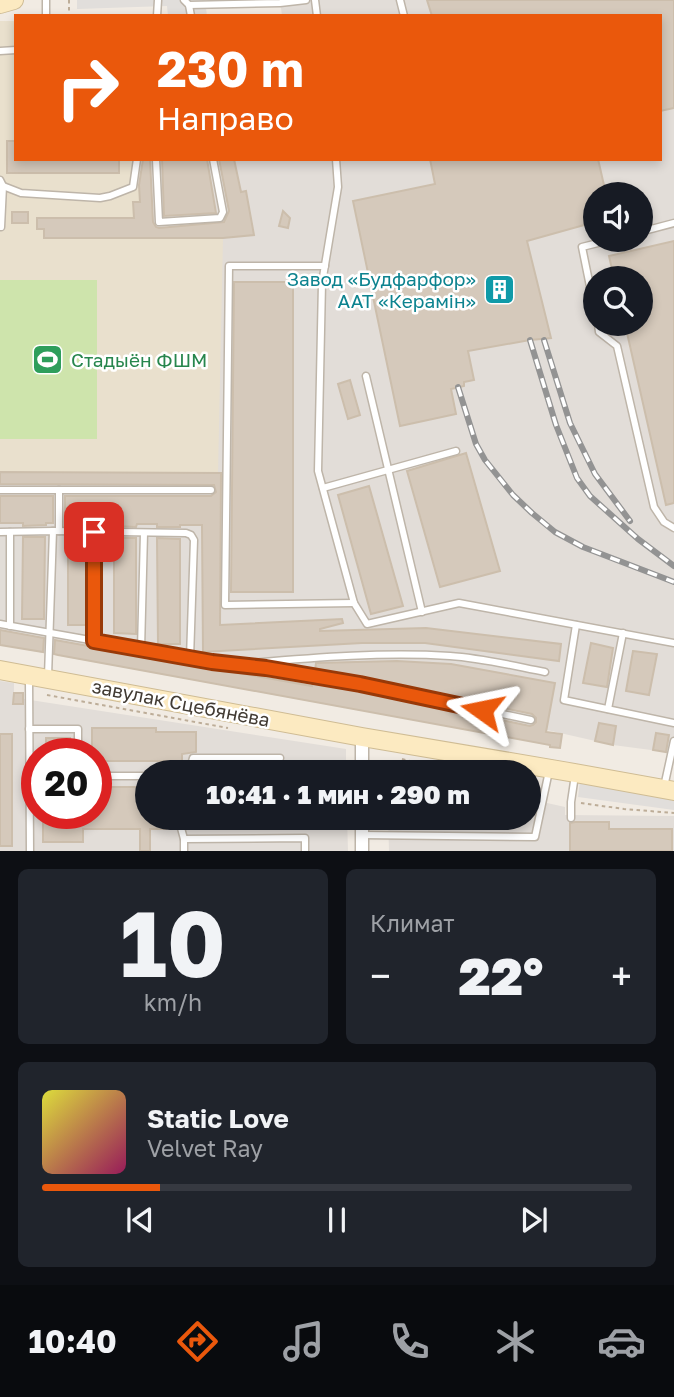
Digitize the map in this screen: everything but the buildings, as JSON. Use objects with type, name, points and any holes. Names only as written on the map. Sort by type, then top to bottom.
[{"type":"street","points":[[0,4],[14,0]]},
{"type":"street","name":"завулак Сцебянёва","points":[[0,670],[669,790]]},
{"type":"street","points":[[362,737],[362,760]]},
{"type":"street","points":[[362,830],[362,851]]},
{"type":"lane","points":[[187,3],[280,3],[306,0]]},
{"type":"lane","points":[[1,227],[1,183],[21,193],[100,198],[133,187],[137,161]]},
{"type":"lane","points":[[156,161],[159,222],[220,218],[223,212],[213,161]]},
{"type":"lane","points":[[336,161],[338,187],[322,283],[318,471],[354,603],[367,624],[459,603],[674,643]]},
{"type":"lane","points":[[653,229],[674,223]]},
{"type":"lane","points":[[325,267],[229,265],[225,605],[354,603]]},
{"type":"lane","points":[[604,336],[617,346],[654,507],[664,522],[674,527]]},
{"type":"lane","points":[[366,376],[422,612]]},
{"type":"lane","points":[[323,488],[456,451]]},
{"type":"lane","points":[[0,491],[211,491]]},
{"type":"lane","points":[[48,678],[59,491]]},
{"type":"lane","points":[[0,532],[191,535],[194,540],[190,658]]},
{"type":"lane","points":[[10,532],[10,626]]},
{"type":"lane","points":[[94,532],[94,641]]},
{"type":"lane","points":[[141,649],[144,533]]},
{"type":"lane","points":[[0,625],[360,684],[531,720]]},
{"type":"lane","points":[[576,625],[564,700],[674,723]]},
{"type":"lane","points":[[608,709],[623,633]]},
{"type":"lane","points":[[240,664],[315,658],[452,656],[545,671]]},
{"type":"lane","points":[[29,675],[30,851]]},
{"type":"lane","points":[[29,729],[78,729],[78,738]]},
{"type":"lane","points":[[669,790],[674,741]]},
{"type":"lane","points":[[193,760],[280,758]]},
{"type":"lane","points":[[362,835],[535,837],[550,769]]},
{"type":"lane","points":[[571,818],[575,773]]},
{"type":"lane","points":[[112,776],[135,776]]},
{"type":"lane","points":[[182,830],[184,851]]},
{"type":"lane","points":[[184,839],[305,838],[305,851]]},
{"type":"path","points":[[571,802],[674,813]]},
{"type":"shaded area","points":[[77,0],[205,0],[207,14],[168,14],[167,6],[77,9]]},
{"type":"shaded area","points":[[280,0],[674,0],[674,751],[613,745],[547,730],[545,744],[0,645],[0,472],[218,473],[134,225],[133,202],[140,161],[662,161],[662,14],[282,14]]},
{"type":"shaded area","points":[[0,21],[14,21],[14,161],[140,161],[137,169],[140,202],[133,203],[134,225],[223,238],[218,473],[0,472]]},
{"type":"shaded area","points":[[0,681],[14,683],[14,693],[23,693],[24,699],[346,749],[346,760],[135,760],[135,830],[347,830],[348,851],[0,851]]},
{"type":"shaded area","points":[[580,780],[674,797],[674,810],[578,797]]},
{"type":"shaded area","points":[[541,802],[565,807],[565,815],[674,816],[674,851],[389,851],[388,830],[541,830]]},
{"type":"green space","name":"Стадыён ФШМ","points":[[0,280],[97,280],[97,439],[0,439]]},
{"type":"railway","points":[[530,340],[556,425],[577,478],[590,496],[638,539],[674,566]]},
{"type":"railway","points":[[544,340],[570,423],[595,474],[630,521]]},
{"type":"railway","points":[[458,387],[476,444],[485,460],[513,495],[532,513],[555,532],[583,547],[674,582]]},
{"type":"place","name":"Завод «Будфарфор» ААТ «Керамін»","points":[[499,290]]},
{"type":"place","name":"Стадыён ФШМ","points":[[48,360]]},
{"type":"route","points":[[94,532],[94,641],[360,684],[482,710]]}]
